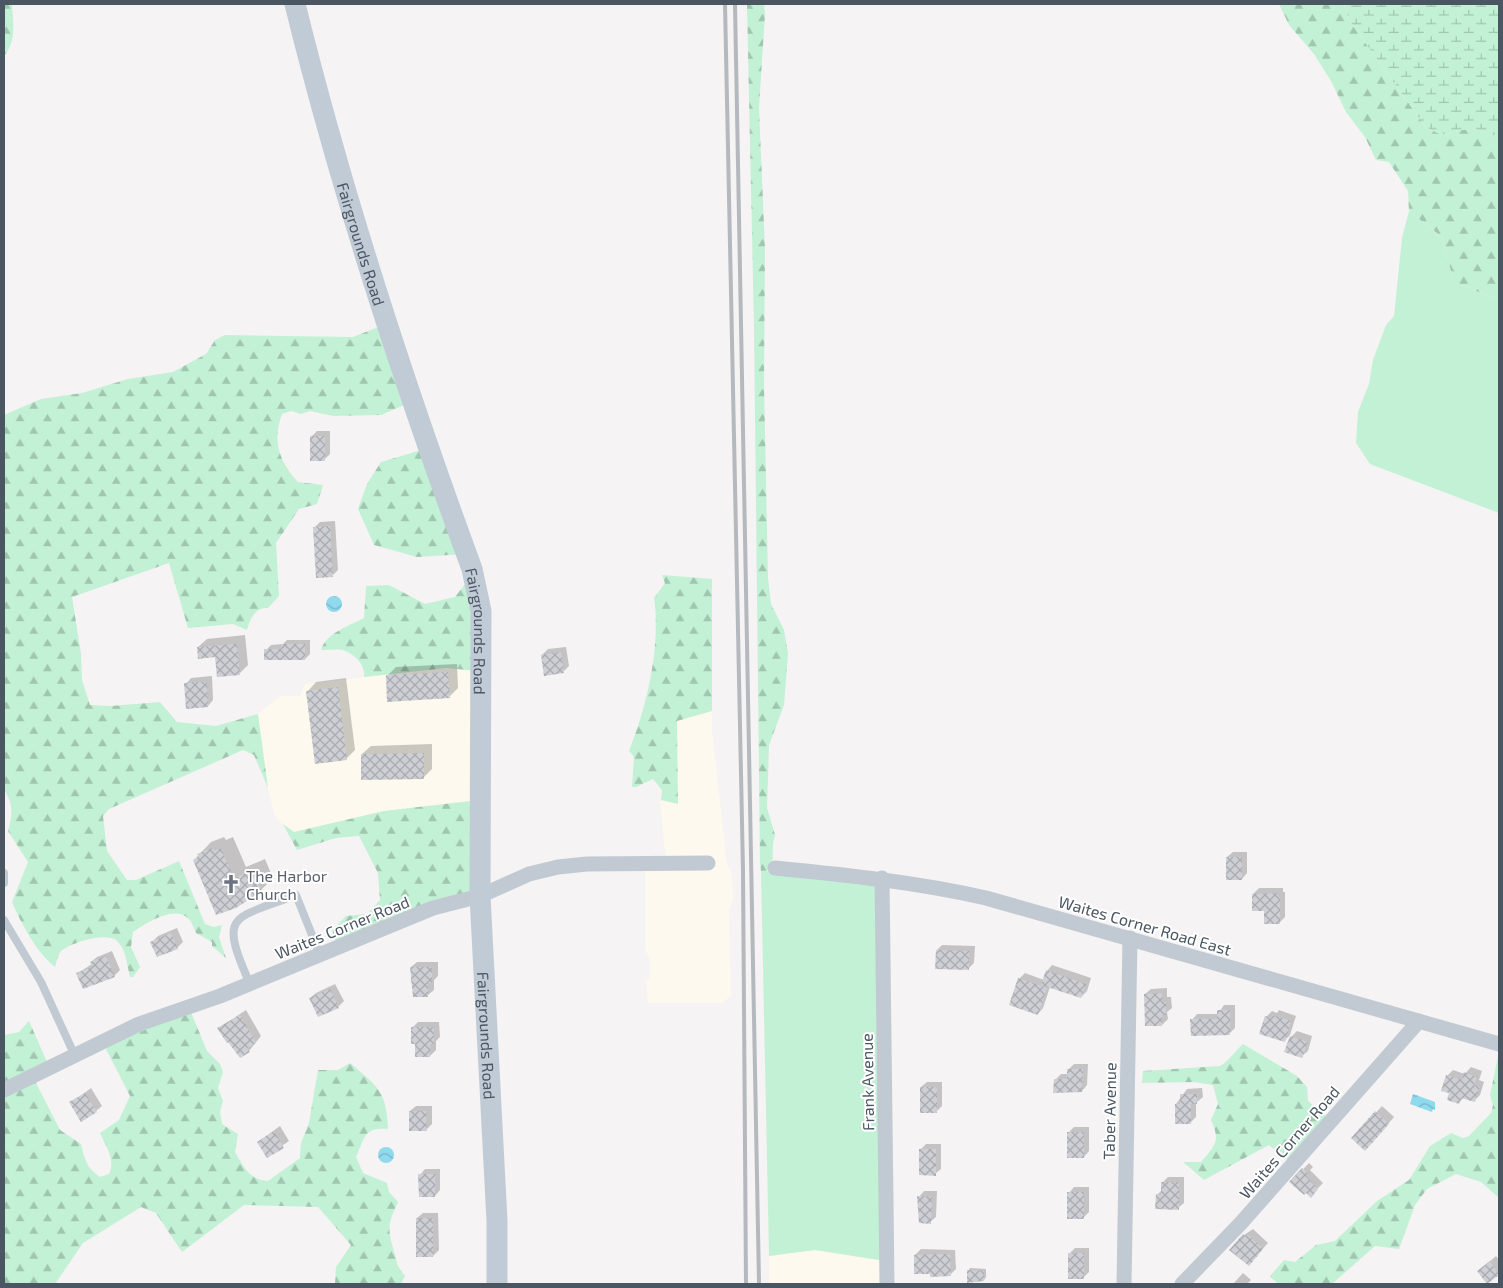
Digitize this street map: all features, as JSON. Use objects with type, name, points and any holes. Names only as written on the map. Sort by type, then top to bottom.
[{"type":"street","name":"Fairgrounds Road","points":[[295,4],[323,115],[365,254],[472,569],[481,611],[480,896],[497,1221],[497,1284]]},
{"type":"street","name":"Waites Corner Road","points":[[4,1089],[139,1024],[250,984],[433,908],[480,896],[524,876],[558,867],[611,863],[708,863]]},
{"type":"street","name":"Waites Corner Road East","points":[[775,868],[882,878],[978,896],[1499,1044]]},
{"type":"street","name":"Frank Avenue","points":[[882,878],[887,1284]]},
{"type":"street","name":"Taber Avenue","points":[[1124,1284],[1130,938]]},
{"type":"street","name":"Waites Corner Road","points":[[1182,1284],[1241,1223],[1419,1020]]},
{"type":"lane","points":[[4,873],[4,883]]},
{"type":"lane","points":[[250,984],[233,943],[232,933],[239,918],[250,912],[296,895],[320,955]]},
{"type":"lane","points":[[4,920],[41,982],[75,1056]]},
{"type":"shaded area","points":[[447,668],[478,671],[479,800],[384,811],[294,832],[281,823],[274,814],[268,789],[258,714],[280,696],[300,696],[305,684]]},
{"type":"shaded area","points":[[712,711],[712,730],[727,864],[731,871],[732,881],[733,899],[729,912],[731,996],[722,1003],[648,1003],[646,981],[650,976],[650,959],[645,950],[645,868],[666,862],[660,802],[661,800],[677,803],[677,721]]},
{"type":"shaded area","points":[[815,1250],[885,1261],[885,1284],[769,1284],[769,1256]]},
{"type":"green space","points":[[4,4],[12,4],[13,38],[4,56]]},
{"type":"green space","points":[[747,4],[764,4],[765,14],[759,108],[765,249],[764,383],[768,578],[771,604],[784,630],[788,653],[784,705],[769,745],[767,808],[775,835],[772,870],[761,871],[754,327]]},
{"type":"green space","points":[[1279,4],[1344,4],[1349,20],[1425,126],[1444,135],[1469,129],[1491,135],[1499,135],[1499,300],[1454,282],[1442,237],[1409,211],[1408,191],[1389,162],[1376,160],[1365,137],[1346,112],[1331,81],[1314,54],[1289,25]]},
{"type":"green space","points":[[1344,4],[1499,4],[1499,135],[1491,135],[1469,129],[1444,135],[1425,126],[1349,20]]},
{"type":"green space","points":[[1409,211],[1442,237],[1454,282],[1499,300],[1499,513],[1370,464],[1356,443],[1358,412],[1369,384],[1373,360],[1386,325],[1394,316],[1402,238]]},
{"type":"green space","points":[[386,324],[409,403],[381,415],[333,416],[310,411],[301,414],[291,411],[282,414],[279,424],[278,442],[279,451],[286,466],[298,482],[323,485],[317,504],[299,509],[276,543],[279,596],[268,608],[260,609],[256,612],[247,630],[233,624],[188,628],[169,563],[72,597],[81,654],[82,680],[90,705],[111,706],[160,702],[177,722],[216,726],[258,714],[268,788],[254,755],[243,750],[109,809],[103,816],[107,851],[127,880],[136,880],[179,861],[205,924],[214,927],[222,925],[219,937],[226,958],[212,946],[212,942],[196,933],[191,922],[185,916],[173,914],[158,918],[133,932],[131,947],[140,967],[133,977],[130,977],[122,947],[116,940],[104,937],[71,945],[60,952],[55,967],[35,945],[12,902],[28,862],[8,831],[11,809],[4,789],[4,415],[41,399],[82,393],[128,379],[173,372],[206,354],[215,340],[225,335],[353,337]]},
{"type":"green space","points":[[428,448],[471,569],[474,581],[479,618],[479,668],[478,671],[446,668],[364,677],[361,664],[351,654],[342,650],[321,650],[333,635],[364,618],[366,586],[389,585],[425,604],[455,597],[472,575],[465,554],[417,557],[374,545],[358,509],[367,484],[381,462]]},
{"type":"green space","points":[[662,575],[712,579],[712,711],[677,721],[678,804],[661,800],[662,790],[653,779],[632,787],[634,757],[629,751],[636,733],[651,676],[656,636],[654,598],[665,583]]},
{"type":"green space","points":[[479,800],[480,895],[337,946],[332,930],[346,916],[367,914],[380,900],[378,873],[359,836],[336,838],[297,850],[283,824],[294,832],[384,811]]},
{"type":"green space","points":[[761,871],[876,877],[885,1261],[815,1250],[769,1256]]},
{"type":"green space","points":[[190,1010],[207,1051],[220,1064],[223,1072],[218,1088],[223,1101],[220,1112],[222,1124],[238,1134],[235,1152],[248,1172],[256,1178],[268,1181],[300,1158],[301,1143],[309,1123],[318,1070],[338,1070],[350,1063],[379,1090],[383,1097],[388,1129],[374,1130],[366,1135],[356,1157],[363,1173],[387,1183],[389,1192],[398,1202],[390,1221],[390,1231],[397,1264],[405,1276],[401,1284],[335,1284],[336,1267],[351,1245],[318,1207],[244,1205],[182,1252],[156,1213],[141,1207],[83,1243],[55,1284],[4,1284],[4,1035],[19,1032],[29,1021],[51,1071],[37,1079],[36,1083],[60,1130],[81,1144],[87,1163],[100,1177],[109,1174],[111,1159],[100,1133],[119,1120],[130,1096],[106,1049],[112,1044]]},
{"type":"green space","points":[[1243,1044],[1297,1076],[1307,1087],[1308,1101],[1328,1118],[1291,1163],[1269,1145],[1204,1180],[1183,1162],[1201,1162],[1215,1143],[1216,1133],[1211,1120],[1218,1104],[1213,1085],[1194,1082],[1142,1083],[1143,1071],[1220,1066]]},
{"type":"green space","points":[[1499,1052],[1499,1198],[1481,1182],[1456,1174],[1427,1189],[1415,1205],[1399,1249],[1375,1246],[1332,1284],[1278,1284],[1270,1276],[1284,1260],[1295,1262],[1316,1245],[1335,1241],[1377,1201],[1409,1180],[1430,1146],[1451,1133],[1463,1138],[1469,1136],[1491,1113],[1493,1105],[1490,1095]]},
{"type":"water","points":[[331,596],[337,596],[342,601],[340,610],[331,612],[326,607],[326,601]]},
{"type":"water","points":[[1413,1094],[1435,1102],[1435,1110],[1433,1109],[1432,1112],[1410,1104]]},
{"type":"water","points":[[386,1147],[394,1155],[386,1163],[378,1155]]},
{"type":"building","points":[[310,436],[325,436],[325,461],[310,461]]},
{"type":"building","points":[[330,526],[333,577],[316,578],[313,527]]},
{"type":"building","points":[[237,644],[240,675],[217,677],[215,657],[198,659],[197,647]]},
{"type":"building","points":[[281,644],[305,644],[305,660],[264,660],[264,649],[281,649]]},
{"type":"building","points":[[561,652],[564,673],[544,676],[541,655]]},
{"type":"building","points":[[448,672],[450,698],[387,702],[386,675]]},
{"type":"building","points":[[207,682],[208,707],[186,709],[184,683]]},
{"type":"building","points":[[338,687],[347,760],[315,764],[306,691]]},
{"type":"building","points":[[424,753],[424,779],[361,780],[361,754]]},
{"type":"building","name":"The Harbor Church","points":[[212,848],[214,851],[221,848],[234,878],[253,870],[262,891],[236,908],[216,915],[193,860],[199,857],[197,854]]},
{"type":"building","points":[[1226,857],[1242,857],[1242,880],[1226,880]]},
{"type":"building","points":[[1278,893],[1278,897],[1280,897],[1280,924],[1264,924],[1264,911],[1252,911],[1252,894]]},
{"type":"building","points":[[171,933],[178,949],[157,957],[150,942]]},
{"type":"building","points":[[936,950],[969,951],[969,970],[935,969]]},
{"type":"building","points":[[106,956],[115,977],[83,989],[76,973],[92,967],[90,962]]},
{"type":"building","points":[[410,967],[432,967],[432,983],[428,983],[428,997],[413,997]]},
{"type":"building","points":[[1046,970],[1086,984],[1081,998],[1041,985]]},
{"type":"building","points":[[1018,978],[1047,988],[1038,1015],[1009,1005]]},
{"type":"building","points":[[330,989],[339,1008],[318,1017],[309,998]]},
{"type":"building","points":[[1162,993],[1162,1002],[1166,1002],[1166,1015],[1162,1015],[1162,1026],[1145,1026],[1144,994]]},
{"type":"building","points":[[1217,1010],[1230,1010],[1230,1035],[1191,1036],[1190,1019],[1217,1019]]},
{"type":"building","points":[[240,1015],[256,1043],[247,1048],[250,1052],[240,1058],[217,1028]]},
{"type":"building","points":[[1272,1015],[1291,1021],[1285,1042],[1259,1034],[1265,1016],[1272,1018]]},
{"type":"building","points":[[411,1027],[434,1027],[434,1044],[430,1044],[430,1057],[415,1057],[415,1044],[411,1044]]},
{"type":"building","points":[[1290,1036],[1308,1042],[1302,1058],[1284,1052]]},
{"type":"building","points":[[1067,1069],[1083,1069],[1082,1092],[1053,1093],[1054,1079],[1067,1079]]},
{"type":"building","points":[[1464,1072],[1477,1077],[1474,1085],[1480,1087],[1475,1102],[1461,1098],[1459,1104],[1447,1100],[1449,1093],[1441,1091],[1446,1075],[1462,1080]]},
{"type":"building","points":[[920,1087],[937,1087],[937,1113],[920,1113]]},
{"type":"building","points":[[85,1093],[97,1112],[81,1122],[69,1102]]},
{"type":"building","points":[[1180,1094],[1197,1094],[1197,1104],[1191,1104],[1191,1124],[1175,1124],[1175,1104],[1180,1104]]},
{"type":"building","points":[[409,1111],[426,1111],[427,1131],[409,1131]]},
{"type":"building","points":[[1375,1111],[1389,1124],[1365,1151],[1351,1138]]},
{"type":"building","points":[[274,1131],[284,1148],[267,1158],[257,1142]]},
{"type":"building","points":[[1067,1132],[1084,1132],[1084,1158],[1067,1158]]},
{"type":"building","points":[[919,1149],[936,1149],[936,1176],[919,1175]]},
{"type":"building","points":[[1302,1168],[1308,1173],[1306,1176],[1318,1189],[1311,1198],[1306,1193],[1304,1195],[1289,1182]]},
{"type":"building","points":[[418,1174],[435,1174],[435,1197],[419,1197]]},
{"type":"building","points":[[1161,1182],[1179,1182],[1179,1210],[1155,1209],[1156,1194],[1161,1195]]},
{"type":"building","points":[[1067,1192],[1084,1192],[1084,1219],[1067,1219]]},
{"type":"building","points":[[917,1196],[932,1197],[931,1224],[919,1223]]},
{"type":"building","points":[[416,1218],[433,1218],[433,1257],[416,1257]]},
{"type":"building","points":[[1243,1234],[1245,1236],[1247,1234],[1263,1249],[1249,1266],[1229,1250]]},
{"type":"building","points":[[1068,1253],[1084,1253],[1084,1279],[1068,1279]]},
{"type":"building","points":[[914,1255],[950,1255],[951,1276],[930,1277],[930,1274],[914,1274]]},
{"type":"building","points":[[1490,1261],[1499,1275],[1487,1284],[1477,1271]]},
{"type":"building","points":[[967,1270],[984,1271],[984,1281],[967,1283]]},
{"type":"railway","points":[[725,4],[743,870],[746,1284]]},
{"type":"railway","points":[[735,4],[759,1284]]},
{"type":"place","name":"The Harbor Church","points":[[231,884]]}]
